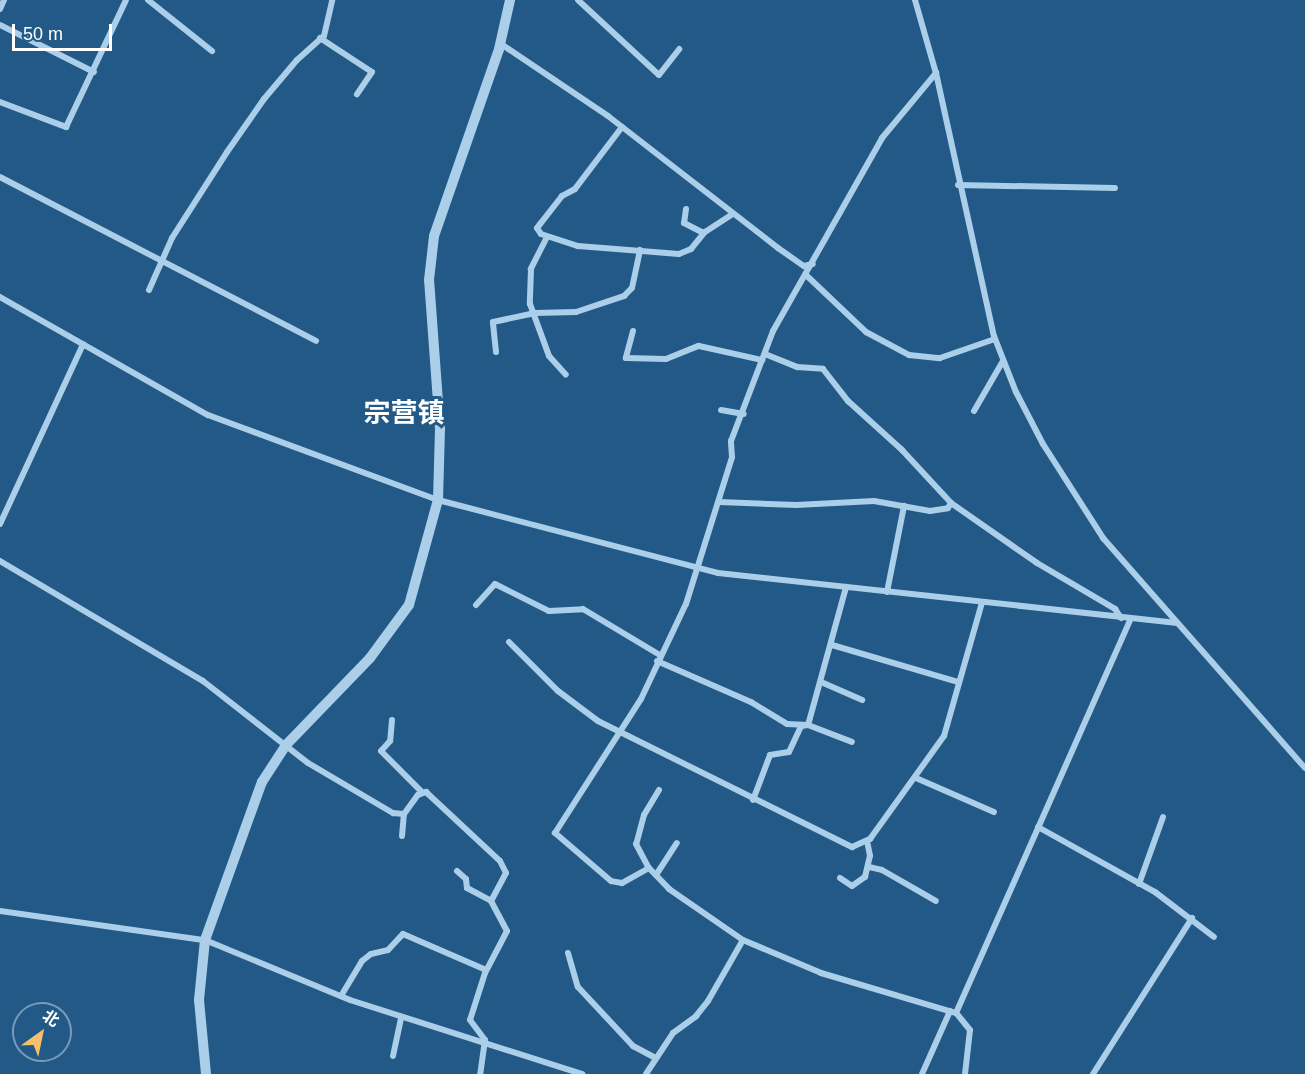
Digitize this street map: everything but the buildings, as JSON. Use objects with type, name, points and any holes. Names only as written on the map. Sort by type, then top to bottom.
[{"type":"street","points":[[0,9],[4,0]]},
{"type":"street","points":[[0,102],[66,127],[94,72],[126,0]]},
{"type":"street","points":[[148,0],[212,51]]},
{"type":"street","points":[[149,290],[161,261],[199,193],[264,99],[320,38],[332,0]]},
{"type":"street","points":[[206,1074],[199,1000],[205,940],[262,782],[286,745],[370,658],[409,605],[438,500],[440,429],[429,280],[434,237],[501,44],[510,0]]},
{"type":"street","points":[[578,0],[659,75],[679,49]]},
{"type":"street","points":[[915,0],[936,73],[958,184],[995,339],[1003,361],[1043,444],[1103,538],[1305,768]]},
{"type":"street","points":[[0,25],[94,72]]},
{"type":"street","points":[[320,38],[372,72],[357,94]]},
{"type":"street","points":[[501,44],[622,127],[804,266],[813,264]]},
{"type":"street","points":[[649,868],[622,883],[611,881],[555,833],[621,734],[641,699],[658,658],[686,604],[732,457],[731,441],[744,414],[773,330],[813,264],[882,138],[936,73]]},
{"type":"street","points":[[622,127],[575,189],[562,196],[537,228],[547,237],[578,246],[679,254],[691,249],[704,233],[733,214]]},
{"type":"street","points":[[0,177],[316,341]]},
{"type":"street","points":[[958,184],[1115,188]]},
{"type":"street","points":[[686,209],[684,223],[704,233]]},
{"type":"street","points":[[547,237],[530,276],[530,304],[535,313],[544,347],[555,366],[566,375]]},
{"type":"street","points":[[496,352],[493,322],[535,313],[576,312],[624,297],[632,288],[640,250]]},
{"type":"street","points":[[806,275],[876,340],[909,355],[940,358],[995,339]]},
{"type":"street","points":[[0,297],[208,415],[438,500],[698,567],[846,587],[1130,620],[1177,622]]},
{"type":"street","points":[[633,331],[626,358],[666,359],[699,346],[764,357],[797,367],[823,369],[848,401],[902,450],[951,503],[1037,563],[1115,609],[1121,618]]},
{"type":"street","points":[[0,524],[83,344]]},
{"type":"street","points":[[974,411],[1003,361]]},
{"type":"street","points":[[721,410],[744,414]]},
{"type":"street","points":[[719,502],[796,505],[874,501],[930,511],[948,508],[951,503]]},
{"type":"street","points":[[887,592],[904,506]]},
{"type":"street","points":[[0,561],[203,681],[308,763],[382,807],[404,814]]},
{"type":"street","points":[[476,605],[495,584],[549,611],[583,609],[658,658],[751,702],[787,724],[808,724],[852,742]]},
{"type":"street","points":[[808,724],[832,645],[846,587]]},
{"type":"street","points":[[509,642],[558,690],[621,734],[852,848],[867,841],[916,778],[944,736],[959,694],[958,682],[982,603]]},
{"type":"street","points":[[922,1074],[1038,827],[1130,620]]},
{"type":"street","points":[[832,645],[958,682]]},
{"type":"street","points":[[821,682],[862,700]]},
{"type":"street","points":[[392,720],[390,741],[381,751],[503,867],[506,873],[490,901]]},
{"type":"street","points":[[753,801],[770,755],[789,752],[801,726],[808,724]]},
{"type":"street","points":[[916,778],[994,812]]},
{"type":"street","points":[[659,790],[637,832],[636,844],[649,868],[669,889],[743,940],[821,973],[953,1012],[970,1030],[965,1074]]},
{"type":"street","points":[[402,836],[404,814],[422,792]]},
{"type":"street","points":[[1139,884],[1163,817]]},
{"type":"street","points":[[1038,827],[1139,884],[1192,918],[1214,937]]},
{"type":"street","points":[[840,878],[857,885],[869,867],[867,841]]},
{"type":"street","points":[[656,875],[677,843]]},
{"type":"street","points":[[869,867],[882,870],[936,901]]},
{"type":"street","points":[[457,872],[466,879],[467,888],[490,901],[507,931],[486,970],[470,1020],[485,1040],[480,1074]]},
{"type":"street","points":[[0,911],[205,940],[341,996],[483,1044],[582,1074]]},
{"type":"street","points":[[1093,1074],[1192,918]]},
{"type":"street","points":[[341,996],[362,961],[372,954],[388,950],[403,934],[486,970]]},
{"type":"street","points":[[646,1074],[654,1057],[708,1001],[743,940]]},
{"type":"street","points":[[568,953],[578,987],[633,1046],[654,1057]]},
{"type":"street","points":[[393,1056],[401,1017]]},
{"type":"district","name":"宗营镇","points":[[404,414]]}]
